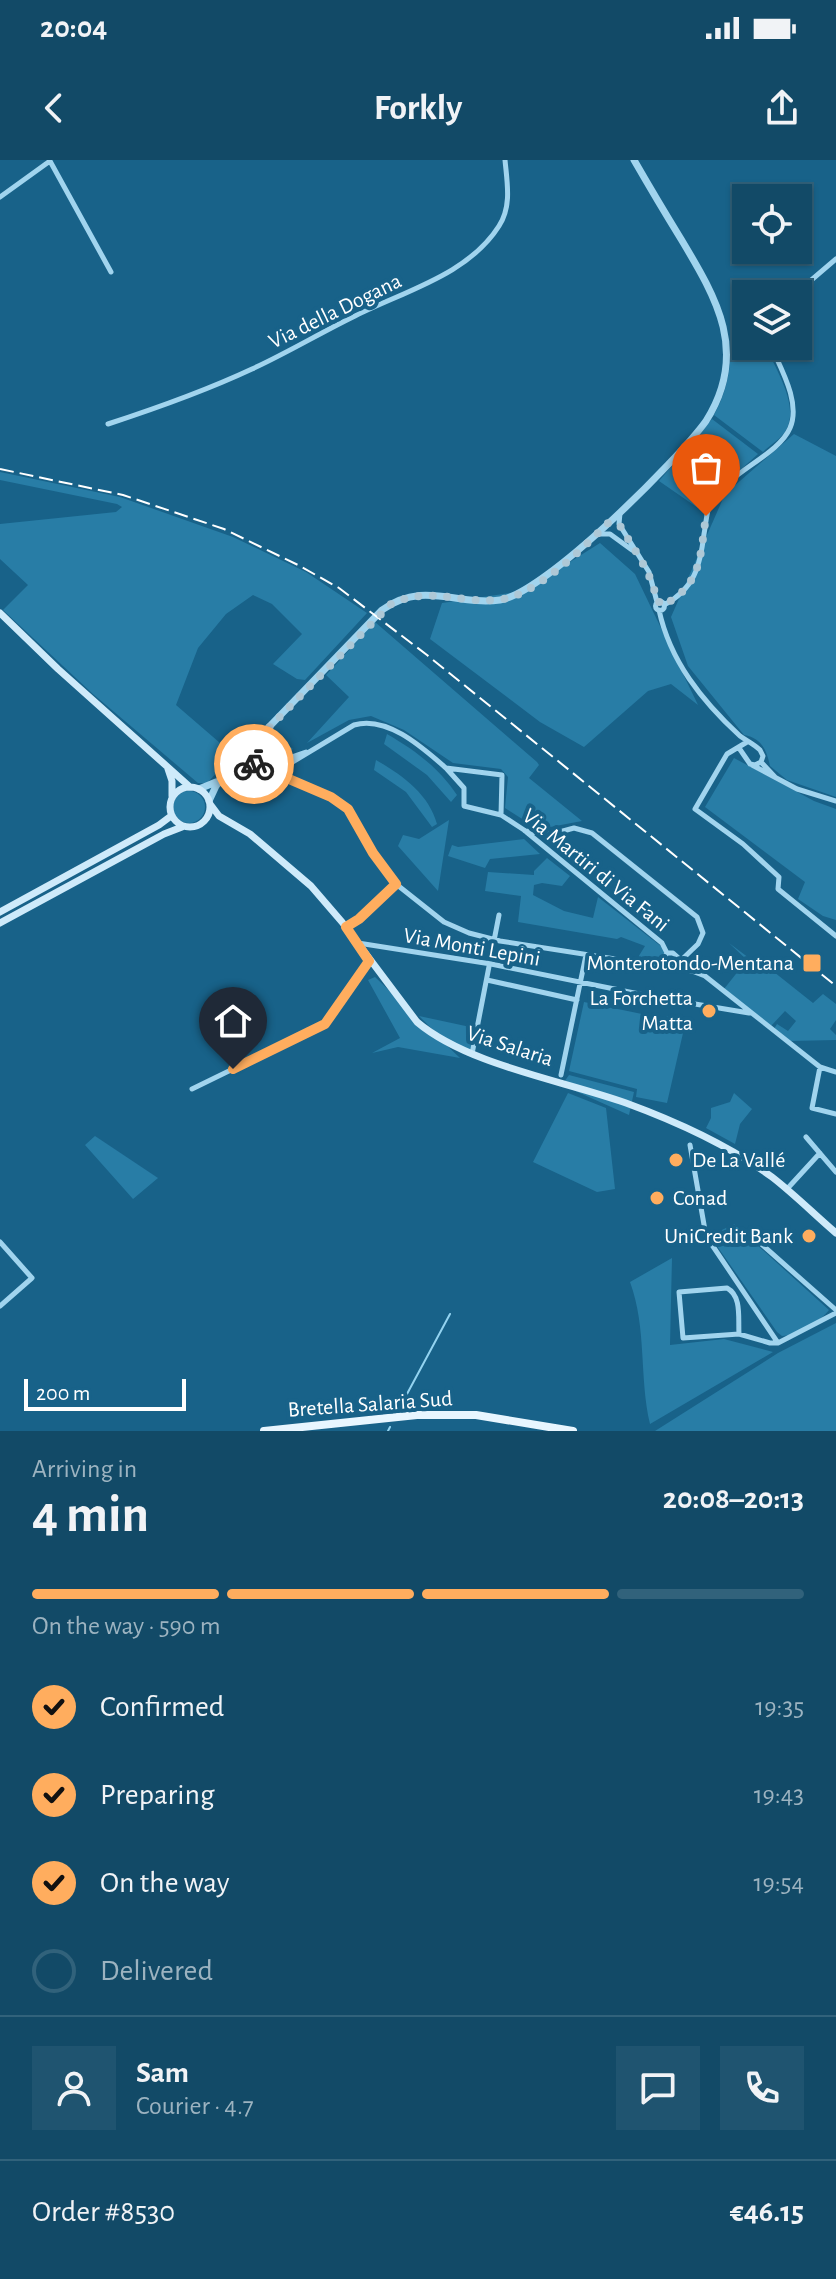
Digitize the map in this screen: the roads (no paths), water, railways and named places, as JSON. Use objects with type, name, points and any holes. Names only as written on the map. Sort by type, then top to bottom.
[{"type":"main road","name":"Via Salaria","points":[[0,613],[194,788],[227,822],[250,834],[296,871],[346,927],[417,1022],[448,1044],[472,1054],[628,1104],[675,1123],[762,1170],[836,1233]]},
{"type":"main road","points":[[164,764],[172,781],[171,816],[182,827]]},
{"type":"main road","points":[[171,799],[179,790],[194,788]]},
{"type":"main road","points":[[0,923],[164,834],[182,827],[196,827],[207,818],[210,803]]},
{"type":"main road","points":[[0,912],[171,816]]},
{"type":"main road","points":[[202,823],[227,822]]},
{"type":"main road","name":"Bretella Salaria Sud","points":[[264,1431],[343,1421],[476,1415],[573,1431]]},
{"type":"street","points":[[0,197],[50,160],[111,272]]},
{"type":"street","name":"Via della Dogana","points":[[108,424],[250,370],[367,310],[425,285],[453,267],[485,242],[504,216],[507,204],[505,160]]},
{"type":"street","points":[[194,788],[210,786],[221,778],[391,604],[413,596],[433,594],[490,600],[511,597],[535,585],[595,536],[702,428],[721,392],[727,359],[725,331],[710,289],[634,160]]},
{"type":"street","points":[[811,280],[836,259]]},
{"type":"street","points":[[661,608],[683,594],[692,580],[712,501],[790,428],[792,413],[789,392],[776,360]]},
{"type":"street","points":[[621,510],[619,524],[652,579],[657,602],[662,602],[665,636],[678,664],[729,725],[760,750],[763,756],[761,762]]},
{"type":"street","points":[[608,523],[619,524]]},
{"type":"street","points":[[608,523],[610,534],[636,554]]},
{"type":"street","points":[[595,536],[610,534]]},
{"type":"street","name":"Via Martiri di Via Fani","points":[[310,751],[354,725],[368,722],[409,739],[446,768],[464,788],[464,806],[501,815],[524,830],[662,943],[665,955]]},
{"type":"street","points":[[729,725],[740,749],[752,765],[797,789],[836,801]]},
{"type":"street","points":[[747,742],[724,759],[695,809],[763,861],[779,877],[778,889],[836,936]]},
{"type":"street","points":[[262,767],[310,751]]},
{"type":"street","points":[[275,773],[310,751]]},
{"type":"street","points":[[240,757],[331,797],[348,809],[373,853],[396,884],[444,922],[495,940],[692,971],[705,976],[820,1067],[836,1072]]},
{"type":"street","points":[[752,765],[761,762]]},
{"type":"street","points":[[761,762],[775,777]]},
{"type":"street","name":"Via Martiri di Via Fani","points":[[446,768],[502,775],[501,815]]},
{"type":"street","points":[[210,803],[221,778]]},
{"type":"street","points":[[524,830],[552,834],[574,828],[592,833],[697,917],[703,933],[698,944],[684,960],[670,968]]},
{"type":"street","points":[[346,927],[359,919],[396,884]]},
{"type":"street","points":[[472,1054],[499,915]]},
{"type":"street","name":"Via Monti Lepini","points":[[357,943],[491,964],[751,1013]]},
{"type":"street","points":[[653,965],[665,955],[673,953],[684,960],[692,971]]},
{"type":"street","points":[[561,1075],[586,954]]},
{"type":"street","points":[[665,955],[670,968]]},
{"type":"street","points":[[192,1089],[325,1024],[369,961]]},
{"type":"street","points":[[487,980],[577,1000]]},
{"type":"street","points":[[820,1067],[812,1108],[836,1114]]},
{"type":"street","points":[[806,1137],[836,1172]]},
{"type":"street","points":[[690,1145],[706,1236],[778,1343]]},
{"type":"street","points":[[786,1190],[820,1153]]},
{"type":"street","points":[[739,1334],[737,1295],[732,1290],[679,1292],[683,1338],[739,1334],[778,1343],[836,1312],[751,1235]]},
{"type":"street","points":[[0,1242],[32,1278],[0,1306]]},
{"type":"waterway","points":[[400,1407],[450,1314]]},
{"type":"waterway","points":[[388,1431],[390,1427]]},
{"type":"railway","points":[[0,469],[123,495],[224,529],[339,588],[427,655],[836,986]]},
{"type":"place","name":"Monterotondo-Mentana","points":[[812,963]]},
{"type":"place","name":"La Forchetta Matta","points":[[709,1011]]},
{"type":"place","name":"De La Vallé","points":[[676,1160]]},
{"type":"place","name":"Conad","points":[[657,1198]]},
{"type":"place","name":"UniCredit Bank","points":[[809,1236]]}]
